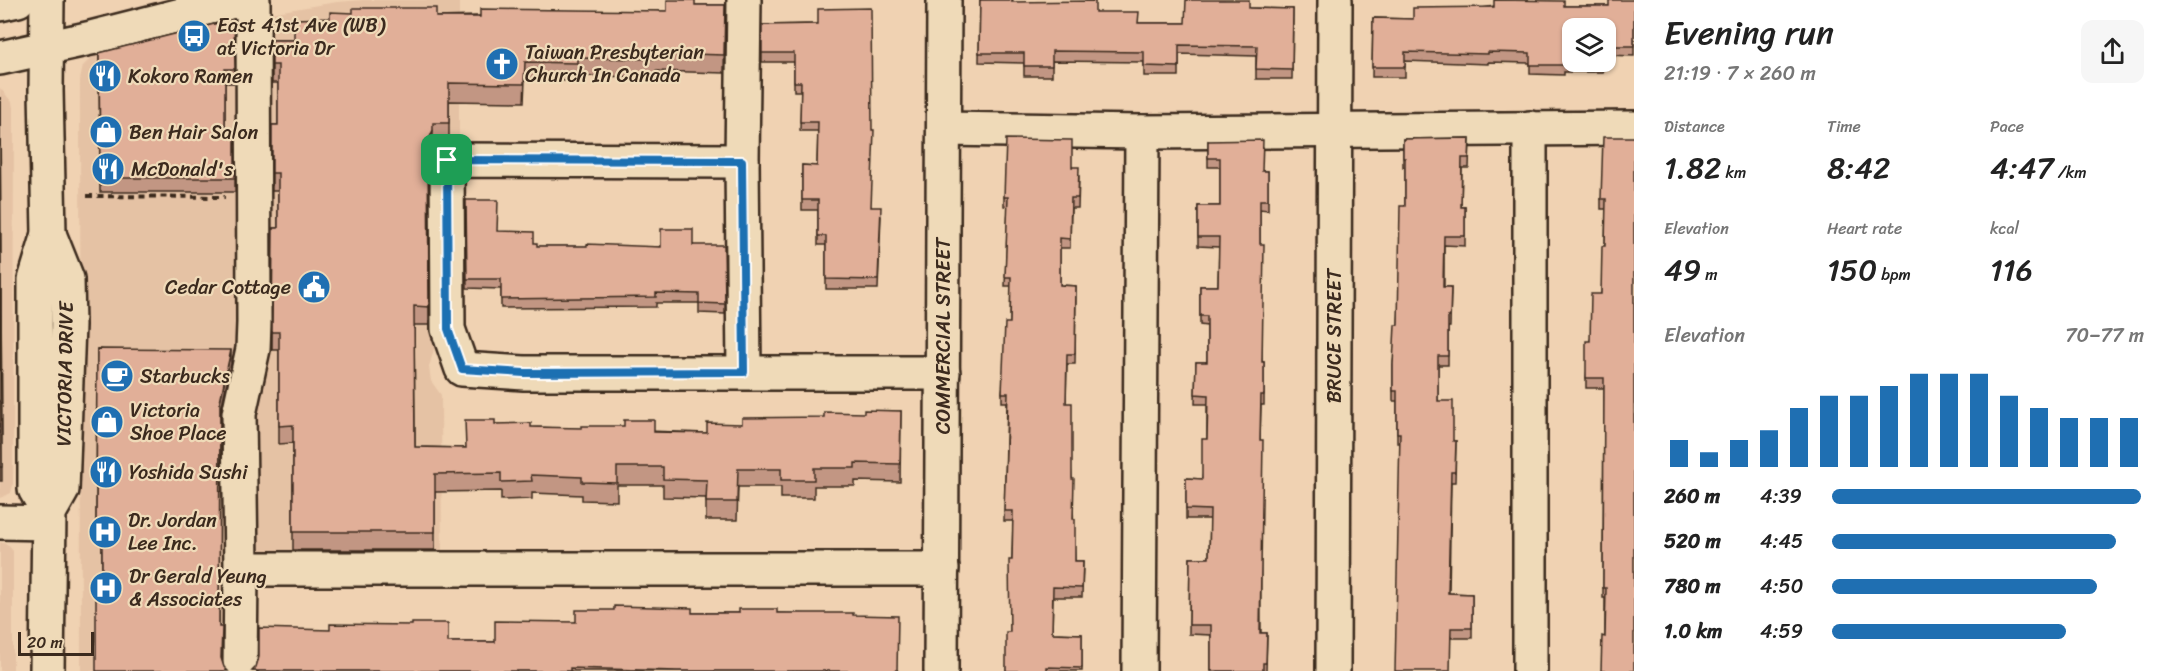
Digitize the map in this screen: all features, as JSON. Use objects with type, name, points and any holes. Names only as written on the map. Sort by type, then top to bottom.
[{"type":"street","points":[[0,4],[18,0]]},
{"type":"street","name":"VICTORIA DRIVE","points":[[47,0],[49,234],[35,280],[35,489],[49,518],[47,671]]},
{"type":"street","points":[[0,58],[240,0]]},
{"type":"street","points":[[240,671],[239,414],[253,349],[254,324],[254,0]]},
{"type":"street","points":[[744,0],[742,161],[744,372]]},
{"type":"street","name":"COMMERCIAL STREET","points":[[941,671],[944,0]]},
{"type":"street","name":"BRUCE STREET","points":[[1332,671],[1335,0]]},
{"type":"street","points":[[1530,128],[1530,671]]},
{"type":"street","points":[[944,129],[1142,132],[1634,128]]},
{"type":"street","points":[[1139,671],[1142,132]]},
{"type":"street","points":[[742,161],[447,160],[448,329],[462,369],[524,373],[943,373]]},
{"type":"street","points":[[0,522],[49,518]]},
{"type":"street","points":[[241,568],[942,569]]},
{"type":"path","points":[[87,196],[231,196]]},
{"type":"shaded area","points":[[363,0],[459,0],[459,146],[436,342],[429,367],[431,381],[441,395],[442,567],[242,569],[240,671],[81,671],[80,80],[83,66],[93,56],[239,18]]},
{"type":"shaded area","points":[[0,88],[12,102],[14,114],[13,485],[11,493],[0,498]]},
{"type":"shaded area","points":[[0,542],[7,544],[13,551],[13,671],[0,671]]},
{"type":"building","points":[[667,0],[695,0],[695,5],[725,5],[724,55],[656,53],[655,59],[577,58],[577,63],[525,62],[524,84],[449,83],[449,123],[433,123],[428,142],[429,307],[414,306],[415,447],[466,448],[465,420],[495,420],[495,424],[531,423],[531,427],[582,428],[582,426],[624,426],[624,420],[654,420],[654,432],[707,433],[707,423],[742,424],[742,418],[824,417],[824,412],[864,413],[864,410],[901,411],[900,464],[855,463],[855,468],[814,468],[814,480],[781,480],[781,469],[738,469],[737,502],[706,502],[707,480],[663,479],[663,467],[617,467],[617,483],[582,482],[582,477],[531,475],[532,481],[501,482],[501,473],[435,474],[435,532],[293,532],[293,425],[279,426],[279,332],[272,332],[273,228],[278,228],[278,173],[272,173],[272,125],[278,125],[278,65],[272,65],[272,40],[294,40],[294,19],[330,18],[330,12],[353,13],[353,8],[436,8],[436,17],[480,17],[480,9],[667,11]]},
{"type":"building","points":[[980,0],[1095,1],[1095,12],[1139,12],[1138,23],[1185,23],[1186,0],[1249,0],[1249,8],[1293,9],[1292,70],[1256,69],[1257,46],[1179,45],[1179,67],[1144,66],[1144,52],[1052,51],[1052,66],[1024,66],[1024,53],[979,53]]},
{"type":"building","points":[[1494,0],[1564,1],[1564,6],[1609,6],[1609,0],[1634,0],[1634,46],[1616,46],[1616,18],[1562,18],[1562,65],[1530,65],[1530,53],[1405,52],[1405,67],[1372,67],[1373,18],[1413,19],[1413,8],[1494,7]]},
{"type":"building","points":[[871,8],[872,130],[874,130],[871,207],[881,207],[878,280],[826,279],[826,236],[818,236],[818,200],[802,200],[802,165],[817,166],[818,122],[800,122],[801,82],[794,82],[794,53],[762,53],[762,25],[818,24],[818,9]]},
{"type":"building","points":[[234,19],[235,69],[225,69],[225,130],[235,130],[235,178],[100,178],[99,53]]},
{"type":"building","points":[[0,97],[2,467],[0,467]]},
{"type":"building","points":[[1603,137],[1634,137],[1634,671],[1601,671],[1602,636],[1605,637],[1606,588],[1603,588],[1604,378],[1586,378],[1586,341],[1590,341],[1591,294],[1601,294],[1602,246],[1605,246],[1606,199],[1601,199]]},
{"type":"building","points":[[1470,138],[1469,158],[1462,158],[1461,207],[1465,207],[1465,236],[1444,236],[1443,287],[1451,287],[1450,317],[1448,317],[1448,356],[1438,356],[1438,401],[1453,401],[1453,441],[1456,441],[1455,472],[1451,472],[1448,593],[1472,594],[1472,628],[1451,628],[1450,671],[1395,671],[1400,433],[1397,433],[1397,391],[1393,391],[1393,364],[1395,325],[1398,325],[1400,206],[1405,206],[1403,139]]},
{"type":"building","points":[[1006,139],[1072,140],[1072,167],[1079,167],[1078,198],[1071,198],[1070,239],[1060,238],[1060,285],[1076,286],[1075,354],[1067,354],[1066,403],[1072,403],[1075,561],[1083,561],[1082,588],[1053,587],[1052,633],[1082,634],[1082,668],[1047,667],[1047,671],[1006,671],[1006,632],[1010,632],[1009,560],[1012,560],[1013,511],[1004,511],[1008,393],[1002,393],[1005,323],[1010,323],[1011,277],[1005,277],[1008,197],[1004,197]]},
{"type":"building","points":[[1263,140],[1262,171],[1268,171],[1268,200],[1260,200],[1260,244],[1264,244],[1262,362],[1264,362],[1264,395],[1261,395],[1260,440],[1263,440],[1260,633],[1267,633],[1266,663],[1263,663],[1263,671],[1211,671],[1211,625],[1189,625],[1190,558],[1209,558],[1210,510],[1186,509],[1186,478],[1202,479],[1202,439],[1207,439],[1208,395],[1195,394],[1196,362],[1207,362],[1207,316],[1200,316],[1200,286],[1218,286],[1219,237],[1198,237],[1198,206],[1220,206],[1220,158],[1208,158],[1208,141]]},
{"type":"building","points":[[466,200],[498,200],[497,231],[534,232],[534,243],[537,243],[537,246],[587,246],[587,244],[661,247],[661,229],[693,229],[693,245],[724,245],[725,304],[699,303],[699,294],[656,293],[656,297],[501,299],[501,279],[467,279]]},
{"type":"building","points":[[97,349],[231,350],[220,401],[219,627],[222,627],[221,658],[228,671],[96,671],[96,577],[102,577],[102,527],[96,527]]},
{"type":"building","points":[[614,606],[692,608],[692,613],[739,613],[739,609],[777,609],[777,613],[853,613],[853,615],[898,616],[897,671],[677,671],[570,668],[570,671],[252,671],[259,657],[259,628],[330,630],[330,624],[448,623],[448,642],[495,642],[495,621],[576,622],[576,610],[614,610]]},
{"type":"place","name":"East 41st Ave (WB) at Victoria Dr","points":[[194,36]]},
{"type":"place","name":"Taiwan Presbyterian Church In Canada","points":[[502,64]]},
{"type":"place","name":"Kokoro Ramen","points":[[105,76]]},
{"type":"place","name":"Ben Hair Salon","points":[[106,132]]},
{"type":"place","name":"McDonald's","points":[[108,169]]},
{"type":"place","name":"Cedar Cottage","points":[[314,287]]},
{"type":"place","name":"Starbucks","points":[[117,376]]},
{"type":"place","name":"Victoria Shoe Place","points":[[107,422]]},
{"type":"place","name":"Yoshida Sushi","points":[[106,472]]},
{"type":"place","name":"Dr. Jordan Lee Inc.","points":[[105,532]]},
{"type":"place","name":"Dr Gerald Yeung & Associates","points":[[106,588]]},
{"type":"route","points":[[447,160],[742,161],[744,372],[524,373],[462,369],[448,329],[447,160]]}]
